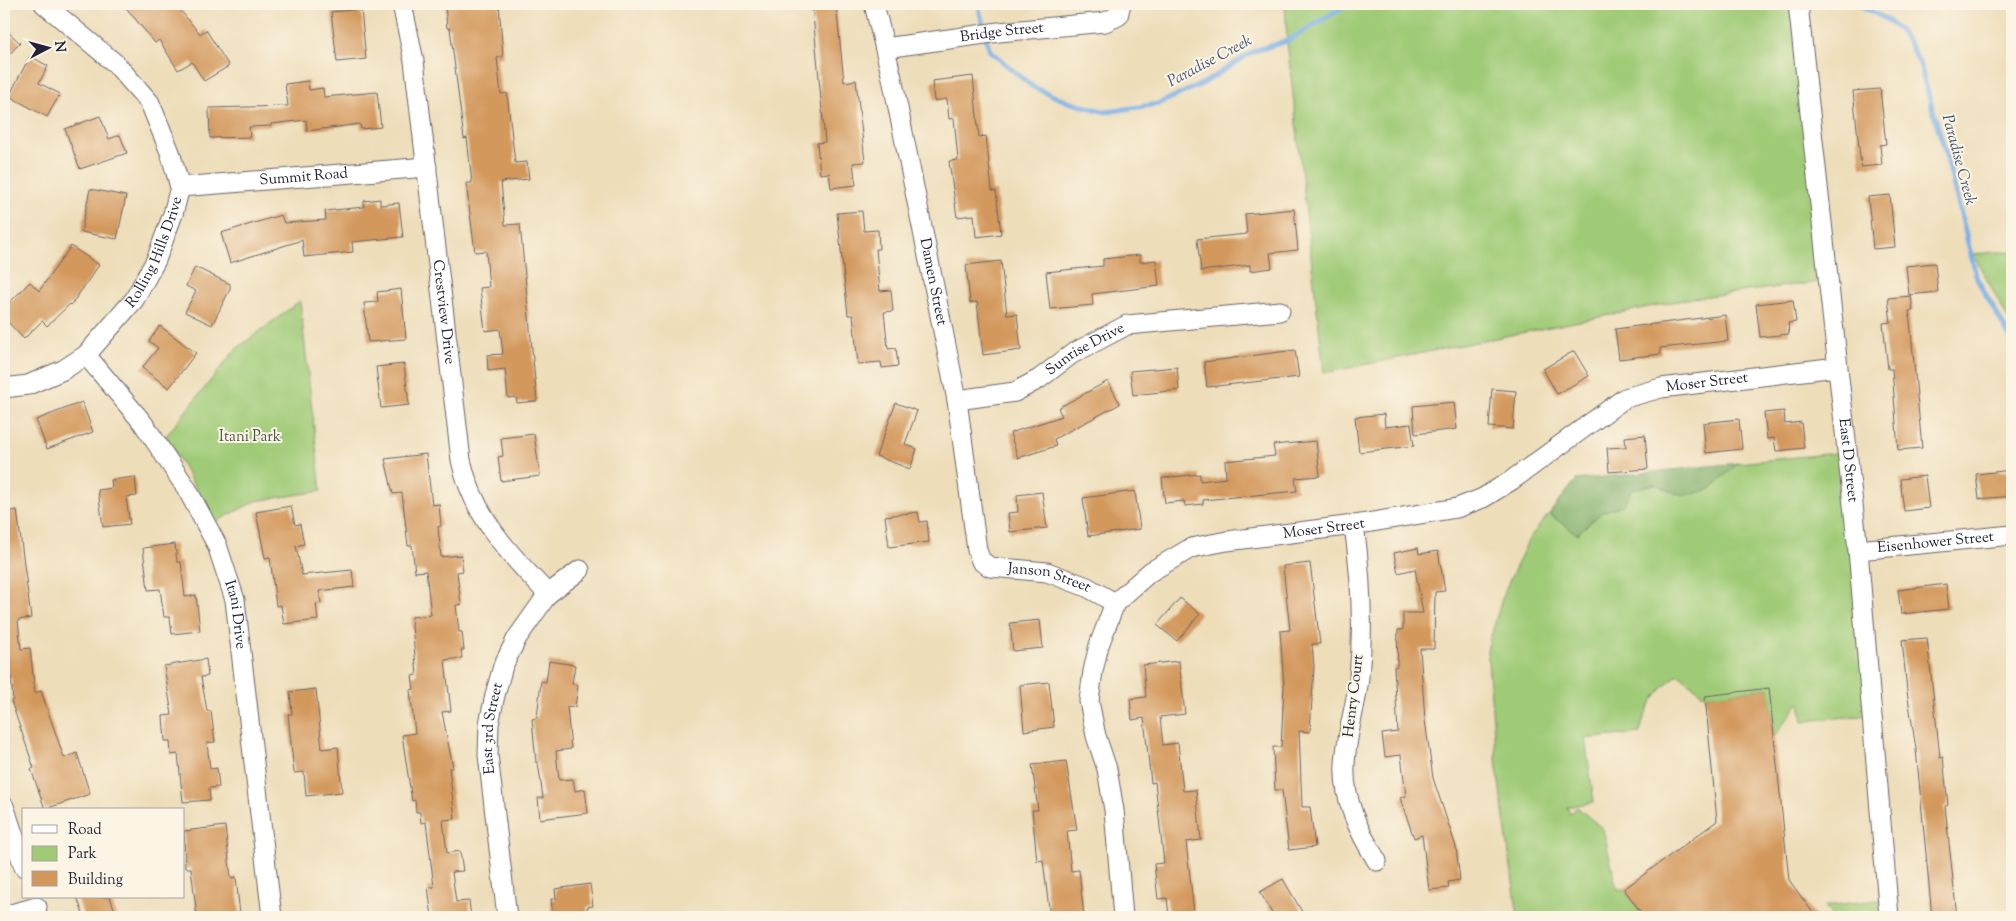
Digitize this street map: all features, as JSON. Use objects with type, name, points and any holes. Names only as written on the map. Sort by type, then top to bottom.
[{"type":"street","name":"Rolling Hills Drive","points":[[4,388],[28,385],[63,370],[86,355],[134,300],[156,260],[173,214],[180,187],[170,152],[150,103],[116,64],[44,4]]},
{"type":"street","name":"Crestview Drive","points":[[402,4],[414,61],[461,460],[466,481],[484,520],[495,537],[548,594]]},
{"type":"street","name":"Damen Street","points":[[874,4],[885,48],[957,400],[974,538],[981,561]]},
{"type":"street","name":"East D Street","points":[[1798,4],[1836,367],[1858,550],[1889,917]]},
{"type":"street","name":"Bridge Street","points":[[885,48],[999,32],[1106,22],[1119,10]]},
{"type":"street","name":"Summit Road","points":[[180,187],[427,167]]},
{"type":"street","name":"Sunrise Drive","points":[[957,400],[1015,392],[1039,380],[1072,354],[1127,325],[1280,311]]},
{"type":"street","name":"Itani Drive","points":[[86,355],[142,423],[187,489],[217,545],[236,600],[272,917]]},
{"type":"street","name":"Moser Street","points":[[1123,917],[1114,810],[1107,770],[1096,736],[1089,701],[1099,645],[1115,603],[1150,572],[1191,548],[1227,540],[1354,525],[1457,508],[1483,498],[1512,480],[1625,398],[1661,388],[1836,367]]},
{"type":"street","name":"Henry Court","points":[[1354,525],[1360,575],[1361,635],[1359,679],[1345,765],[1349,805],[1361,836],[1377,861]]},
{"type":"street","name":"Eisenhower Street","points":[[1858,550],[2012,535]]},
{"type":"street","name":"Janson Street","points":[[981,561],[990,567],[1025,569],[1067,578],[1115,603]]},
{"type":"street","name":"East 3rd Street","points":[[507,917],[488,755],[489,724],[503,666],[517,638],[548,594],[580,570]]},
{"type":"street","points":[[4,806],[22,861]]},
{"type":"street","points":[[4,916],[37,907]]},
{"type":"green space","points":[[1285,4],[1798,4],[1827,281],[1693,298],[1324,373],[1287,41]]},
{"type":"green space","points":[[2012,251],[2012,326],[1973,254]]},
{"type":"green space","name":"Itani Park","points":[[300,301],[321,491],[256,501],[215,522],[166,436],[236,349]]},
{"type":"green space","points":[[1846,452],[1871,715],[1803,721],[1800,702],[1774,736],[1769,688],[1705,696],[1679,674],[1654,699],[1645,715],[1640,733],[1585,739],[1594,802],[1567,807],[1570,814],[1577,807],[1603,829],[1617,889],[1624,889],[1644,917],[1518,917],[1497,769],[1487,650],[1504,592],[1530,537],[1549,514],[1577,534],[1602,512],[1623,505],[1632,489],[1655,484],[1682,496],[1709,490],[1738,463]]},
{"type":"green space","points":[[1738,463],[1709,490],[1682,496],[1655,484],[1633,489],[1623,505],[1602,512],[1577,534],[1549,514],[1576,480]]},
{"type":"green space","points":[[1887,899],[1889,917],[1833,917],[1825,906]]},
{"type":"building","points":[[123,4],[175,4],[200,34],[206,30],[229,66],[204,81],[192,62],[178,70],[159,40],[155,43]]},
{"type":"building","points":[[445,4],[499,4],[503,57],[497,58],[501,94],[507,93],[515,163],[527,162],[529,179],[501,182],[505,225],[520,224],[537,401],[517,403],[516,397],[508,398],[505,369],[488,371],[487,355],[503,354],[500,329],[485,331],[480,288],[489,287],[486,251],[475,252],[466,183],[472,183],[467,138],[464,139],[450,28],[447,28]]},
{"type":"building","points":[[812,4],[836,4],[844,82],[856,80],[865,162],[853,163],[856,185],[831,188],[829,173],[820,174],[817,143],[825,142]]},
{"type":"building","points":[[361,9],[366,59],[337,62],[331,12]]},
{"type":"building","points":[[4,28],[20,43],[4,60]]},
{"type":"building","points":[[30,56],[48,66],[39,83],[60,94],[47,117],[9,96]]},
{"type":"building","points":[[973,76],[979,137],[986,136],[992,191],[996,191],[1001,234],[976,237],[974,215],[957,217],[949,161],[958,160],[954,118],[949,119],[947,99],[934,101],[932,81]]},
{"type":"building","points":[[308,81],[309,90],[323,88],[324,97],[377,92],[381,127],[361,129],[360,124],[307,131],[306,120],[271,124],[271,126],[249,127],[250,137],[210,138],[209,108],[288,106],[285,84]]},
{"type":"building","points":[[1880,89],[1886,144],[1880,145],[1882,165],[1861,167],[1853,91]]},
{"type":"building","points":[[100,116],[109,139],[120,135],[127,153],[80,169],[65,129]]},
{"type":"building","points":[[90,189],[126,196],[117,239],[81,232]]},
{"type":"building","points":[[1890,195],[1895,247],[1873,249],[1868,197]]},
{"type":"building","points":[[380,199],[380,205],[399,203],[403,237],[352,242],[353,252],[304,257],[302,240],[230,263],[221,233],[281,215],[284,223],[326,220],[325,211],[364,207],[364,201]]},
{"type":"building","points":[[1294,209],[1298,250],[1270,253],[1272,268],[1250,271],[1250,265],[1201,271],[1197,239],[1247,234],[1245,214]]},
{"type":"building","points":[[862,211],[864,231],[878,230],[879,249],[876,249],[880,291],[891,290],[893,311],[884,312],[888,349],[896,348],[898,366],[882,368],[881,362],[858,364],[853,315],[848,315],[837,213]]},
{"type":"building","points":[[71,246],[99,265],[71,305],[47,326],[42,321],[24,339],[4,318],[4,308],[30,282],[39,291]]},
{"type":"building","points":[[1140,255],[1140,262],[1156,260],[1159,286],[1092,294],[1093,305],[1050,309],[1046,272],[1103,266],[1103,259]]},
{"type":"building","points":[[1001,261],[1007,315],[1017,314],[1021,350],[983,355],[977,302],[970,303],[966,265]]},
{"type":"building","points":[[1935,263],[1938,292],[1909,295],[1906,266]]},
{"type":"building","points":[[195,267],[230,284],[230,289],[212,325],[185,312],[196,291],[186,286]]},
{"type":"building","points":[[401,289],[406,339],[368,342],[364,303],[378,302],[377,292]]},
{"type":"building","points":[[1911,296],[1913,311],[1909,311],[1922,448],[1898,450],[1892,369],[1888,369],[1883,323],[1891,322],[1888,298]]},
{"type":"building","points":[[1793,300],[1796,322],[1788,323],[1789,334],[1760,337],[1756,304]]},
{"type":"building","points":[[1725,315],[1728,341],[1660,348],[1661,354],[1619,359],[1615,329]]},
{"type":"building","points":[[160,326],[196,353],[169,388],[142,368],[158,348],[149,341]]},
{"type":"building","points":[[1295,350],[1299,377],[1207,387],[1204,362]]},
{"type":"building","points":[[1574,351],[1589,376],[1557,394],[1543,369]]},
{"type":"building","points":[[404,364],[409,405],[381,408],[376,367]]},
{"type":"building","points":[[1177,367],[1179,390],[1133,395],[1130,371]]},
{"type":"building","points":[[1108,381],[1120,404],[1054,439],[1056,446],[1018,458],[1010,433],[1062,416],[1058,408]]},
{"type":"building","points":[[1492,389],[1516,391],[1513,429],[1489,427]]},
{"type":"building","points":[[82,402],[93,432],[47,449],[36,420]]},
{"type":"building","points":[[1454,402],[1457,429],[1415,434],[1413,406]]},
{"type":"building","points":[[896,403],[917,411],[905,444],[917,449],[910,469],[876,456]]},
{"type":"building","points":[[1784,411],[1785,424],[1801,422],[1804,448],[1776,451],[1774,438],[1767,439],[1764,413]]},
{"type":"building","points":[[1384,414],[1385,427],[1411,424],[1414,446],[1359,452],[1355,417]]},
{"type":"building","points":[[1739,419],[1742,449],[1706,453],[1703,423]]},
{"type":"building","points":[[534,434],[540,476],[501,481],[498,457],[503,456],[501,438]]},
{"type":"building","points":[[1645,435],[1648,469],[1609,472],[1607,448],[1626,447],[1625,437]]},
{"type":"building","points":[[1316,441],[1320,476],[1295,478],[1297,491],[1203,500],[1203,504],[1185,506],[1184,501],[1165,503],[1162,478],[1200,474],[1200,481],[1226,478],[1225,461],[1275,456],[1273,445]]},
{"type":"building","points":[[426,454],[432,505],[439,504],[441,526],[438,527],[441,557],[461,555],[463,571],[457,572],[461,605],[456,605],[459,632],[462,632],[464,650],[461,650],[462,658],[445,660],[451,711],[442,712],[453,768],[449,768],[455,819],[443,820],[447,853],[460,851],[463,871],[452,872],[456,902],[469,901],[471,917],[432,917],[428,887],[434,887],[426,822],[421,823],[420,812],[416,812],[415,800],[412,801],[402,735],[415,733],[410,690],[414,689],[412,676],[417,675],[411,617],[431,615],[426,571],[415,572],[412,545],[408,546],[402,493],[393,494],[385,459]]},
{"type":"building","points":[[2012,470],[2012,496],[1979,499],[1976,474]]},
{"type":"building","points":[[1925,476],[1929,508],[1904,511],[1900,479]]},
{"type":"building","points":[[135,477],[137,496],[126,497],[130,524],[103,527],[98,490],[112,488],[111,480]]},
{"type":"building","points":[[1135,491],[1140,529],[1088,536],[1083,498]]},
{"type":"building","points":[[1042,492],[1047,528],[1010,532],[1008,513],[1018,512],[1017,495]]},
{"type":"building","points":[[291,506],[295,525],[300,524],[304,544],[296,546],[302,575],[352,570],[354,587],[319,591],[321,603],[316,604],[318,620],[284,624],[281,605],[276,606],[270,557],[265,558],[256,512]]},
{"type":"building","points":[[17,510],[31,618],[18,620],[21,649],[30,648],[35,693],[41,691],[64,758],[77,753],[90,794],[48,808],[45,808],[31,769],[34,768],[11,701],[13,700],[11,677],[4,677],[4,512]]},
{"type":"building","points":[[918,512],[920,522],[927,521],[929,542],[889,547],[885,516]]},
{"type":"building","points":[[175,544],[177,562],[181,562],[185,597],[196,595],[200,631],[172,634],[170,617],[164,617],[160,589],[148,590],[143,548]]},
{"type":"building","points":[[1418,548],[1419,554],[1438,551],[1445,591],[1435,592],[1434,649],[1420,649],[1425,720],[1433,778],[1456,847],[1460,880],[1448,882],[1449,888],[1429,890],[1422,835],[1414,838],[1400,798],[1406,796],[1401,755],[1385,757],[1382,734],[1398,732],[1394,667],[1397,666],[1398,630],[1403,630],[1403,613],[1423,613],[1415,569],[1398,573],[1394,553]]},
{"type":"building","points":[[1310,563],[1320,644],[1312,644],[1314,666],[1310,732],[1299,731],[1302,807],[1310,807],[1315,847],[1289,850],[1282,790],[1275,790],[1273,747],[1281,747],[1284,686],[1280,631],[1290,630],[1283,566]]},
{"type":"building","points":[[1946,584],[1949,609],[1901,614],[1898,590]]},
{"type":"building","points":[[1180,598],[1200,614],[1177,641],[1157,625]]},
{"type":"building","points":[[1040,620],[1043,648],[1013,651],[1010,623]]},
{"type":"building","points":[[1927,638],[1940,757],[1943,757],[1948,805],[1945,806],[1957,917],[1932,917],[1916,749],[1907,691],[1902,640]]},
{"type":"building","points":[[206,659],[208,676],[201,677],[207,711],[211,711],[215,742],[207,743],[210,769],[217,768],[219,787],[209,788],[210,800],[183,802],[178,754],[171,755],[170,741],[165,741],[163,716],[172,715],[164,666]]},
{"type":"building","points":[[549,661],[575,665],[572,684],[578,685],[575,707],[567,706],[571,749],[556,751],[559,780],[573,779],[575,791],[585,789],[588,813],[540,819],[538,798],[543,798],[538,762],[536,763],[532,719],[537,718],[541,681],[546,682]]},
{"type":"building","points":[[1179,661],[1185,714],[1160,717],[1163,745],[1178,743],[1183,791],[1196,790],[1201,840],[1186,842],[1194,912],[1169,915],[1167,898],[1158,899],[1154,864],[1164,863],[1155,782],[1151,783],[1144,718],[1132,720],[1130,699],[1146,697],[1143,665]]},
{"type":"building","points":[[1049,682],[1054,727],[1024,731],[1020,685]]},
{"type":"building","points":[[1769,688],[1789,880],[1816,917],[1644,917],[1624,889],[1717,821],[1705,696]]},
{"type":"building","points":[[316,689],[322,749],[338,747],[342,792],[306,796],[304,772],[294,773],[288,714],[292,714],[290,692]]},
{"type":"building","points":[[1066,761],[1077,830],[1067,831],[1071,871],[1079,870],[1084,917],[1050,917],[1043,860],[1037,861],[1032,810],[1038,810],[1032,765]]},
{"type":"building","points":[[225,826],[231,878],[236,877],[240,915],[197,917],[191,868],[185,868],[185,831]]},
{"type":"building","points":[[1283,879],[1305,917],[1274,917],[1260,892]]},
{"type":"building","points":[[590,884],[593,906],[587,907],[588,916],[553,917],[551,899],[556,899],[555,889]]},
{"type":"building","points":[[77,898],[110,898],[117,917],[84,917]]},
{"type":"waterway","name":"Paradise Creek","points":[[978,4],[984,30]]},
{"type":"waterway","name":"Paradise Creek","points":[[986,38],[990,51],[1033,87],[1068,102],[1106,112],[1158,104],[1204,83],[1254,51],[1287,41],[1349,4]]},
{"type":"waterway","name":"Paradise Creek","points":[[1858,4],[1886,19],[1898,29],[1909,43],[1919,62],[1947,158],[1977,279],[2012,341]]}]
